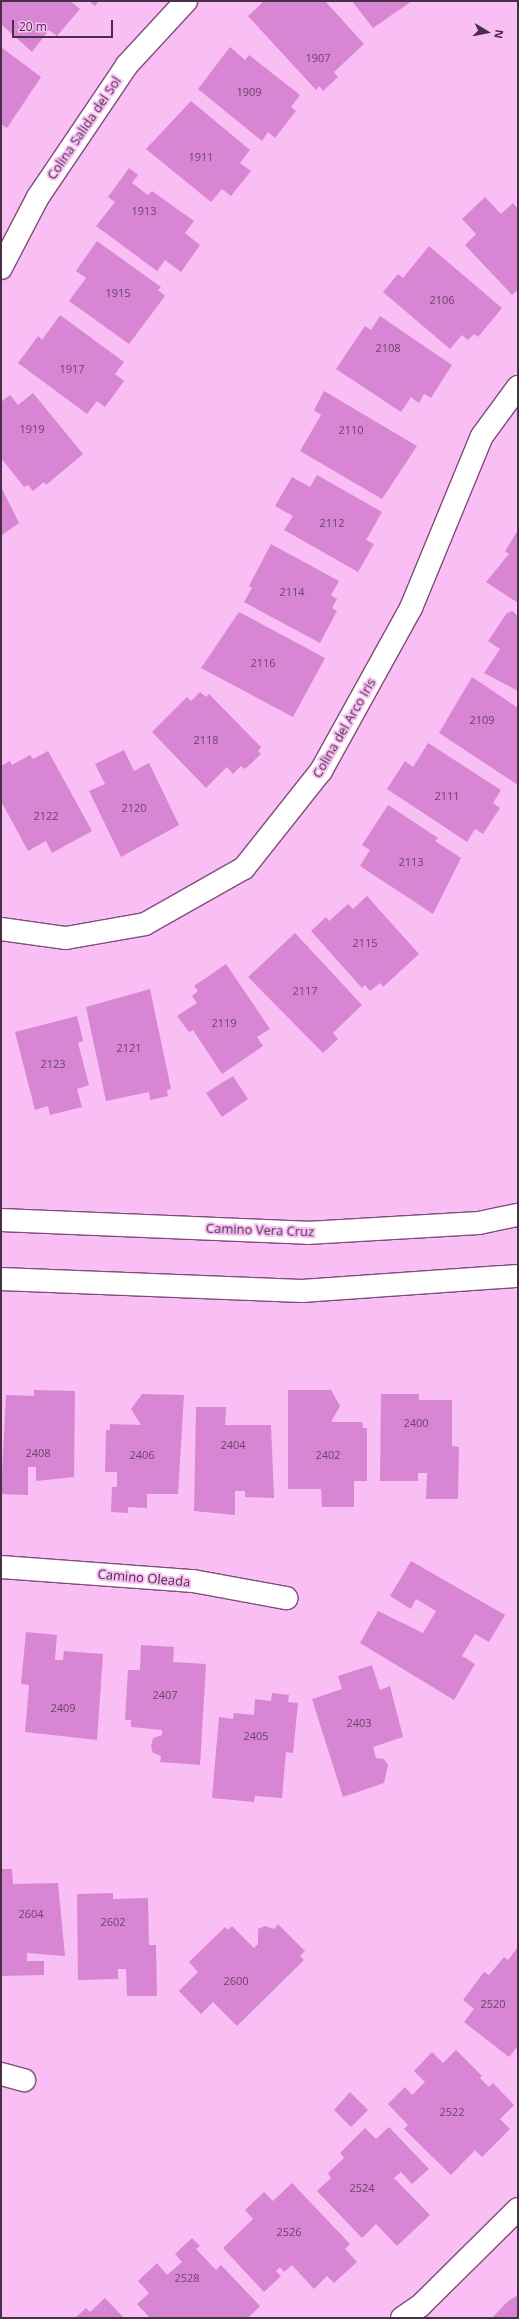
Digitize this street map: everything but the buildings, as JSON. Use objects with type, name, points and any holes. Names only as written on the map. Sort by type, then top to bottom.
[{"type":"street","name":"Colina Salida del Sol","points":[[1,268],[38,197],[127,64],[186,1]]},
{"type":"street","name":"Colina del Arco Iris","points":[[1,929],[66,938],[145,924],[244,868],[321,771],[411,608],[482,436],[518,387]]},
{"type":"street","name":"Camino Vera Cruz","points":[[1,1220],[307,1233],[479,1223],[518,1215]]},
{"type":"street","points":[[1,1279],[302,1291],[518,1276]]},
{"type":"street","name":"Camino Oleada","points":[[1,1567],[193,1581],[286,1598]]},
{"type":"street","points":[[1,2074],[24,2080]]},
{"type":"street","points":[[402,2318],[420,2306],[518,2209]]}]
